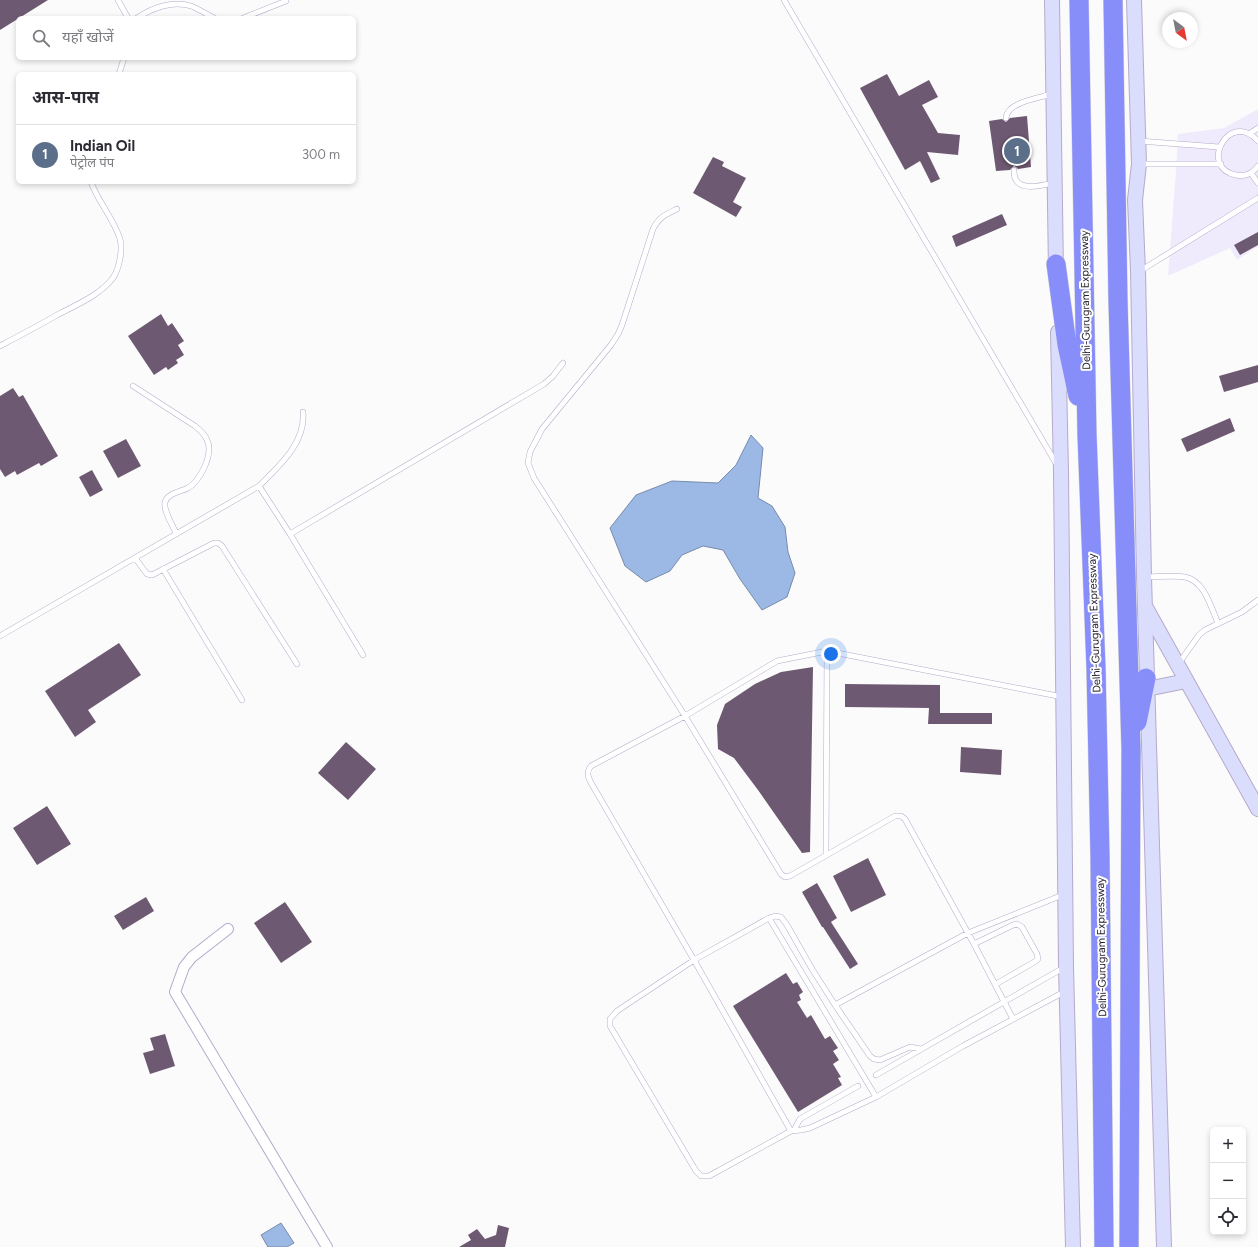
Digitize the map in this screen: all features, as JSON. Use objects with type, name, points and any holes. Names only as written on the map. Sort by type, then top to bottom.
[{"type":"highway","name":"Delhi-Gurugram Expressway","points":[[1079,0],[1087,435],[1096,668],[1100,857],[1104,1247]]},
{"type":"highway","points":[[1113,0],[1118,302],[1131,749],[1129,1247]]},
{"type":"highway","points":[[1056,264],[1067,345],[1087,435]]},
{"type":"highway","points":[[1131,749],[1146,684]]},
{"type":"main road","points":[[1052,0],[1061,472],[1066,966],[1073,1247]]},
{"type":"main road","points":[[1134,0],[1139,164],[1135,200],[1138,271],[1144,606],[1164,1247]]},
{"type":"main road","points":[[1144,606],[1258,810]]},
{"type":"main road","points":[[1146,684],[1186,681]]},
{"type":"street","points":[[228,929],[192,957],[184,967],[175,992],[327,1247]]},
{"type":"lane","points":[[118,0],[127,16]]},
{"type":"lane","points":[[784,0],[1061,472]]},
{"type":"lane","points":[[247,16],[286,1]]},
{"type":"lane","points":[[140,16],[147,11],[160,6],[176,3],[190,5],[210,16]]},
{"type":"lane","points":[[120,72],[123,60]]},
{"type":"lane","points":[[1006,118],[1008,110],[1020,103],[1053,94]]},
{"type":"lane","points":[[1249,134],[1258,128]]},
{"type":"lane","points":[[1258,141],[1249,134],[1237,132],[1231,134],[1222,141],[1219,147],[1219,158],[1221,164],[1234,175],[1240,176],[1251,173],[1258,166]]},
{"type":"lane","points":[[1138,141],[1219,147]]},
{"type":"lane","points":[[1139,164],[1221,164]]},
{"type":"lane","points":[[1014,170],[1016,180],[1021,185],[1032,186],[1055,183]]},
{"type":"lane","points":[[1251,173],[1258,184]]},
{"type":"lane","points":[[0,346],[82,302],[100,290],[113,277],[119,263],[121,252],[120,241],[117,231],[92,184]]},
{"type":"lane","points":[[1138,271],[1258,198]]},
{"type":"lane","points":[[677,209],[661,217],[653,229],[618,334],[611,345],[542,429],[530,452],[528,463],[534,478],[685,716],[781,874],[786,877],[790,876],[895,816],[901,816],[905,819],[968,933],[1013,1019]]},
{"type":"lane","points":[[290,534],[544,384],[553,376],[563,363]]},
{"type":"lane","points":[[132,386],[195,426],[203,433],[208,441],[209,451],[205,467],[200,475],[195,482],[187,488],[172,494],[166,500],[164,506],[176,534]]},
{"type":"lane","points":[[0,636],[259,486],[289,454],[297,441],[303,429],[303,412]]},
{"type":"lane","points":[[259,486],[290,534],[363,655]]},
{"type":"lane","points":[[135,558],[147,574],[152,575],[214,543],[218,543],[222,546],[297,664]]},
{"type":"lane","points":[[163,569],[242,700]]},
{"type":"lane","points":[[1144,577],[1185,576],[1195,580],[1203,589],[1218,623]]},
{"type":"lane","points":[[1177,666],[1199,635],[1218,623],[1242,612],[1258,600]]},
{"type":"lane","points":[[826,651],[826,855]]},
{"type":"lane","points":[[792,1130],[590,781],[587,774],[591,766],[685,716],[777,661],[826,651],[1064,697]]},
{"type":"lane","points":[[836,1005],[968,933],[1066,894]]},
{"type":"lane","points":[[858,1086],[810,1112],[800,1119],[792,1130],[709,1176],[701,1176],[696,1171],[610,1026],[610,1019],[617,1011],[694,960],[775,916],[781,917],[788,926],[812,969],[874,1060],[880,1060],[910,1047],[921,1049]]},
{"type":"lane","points":[[769,918],[876,1097]]},
{"type":"lane","points":[[974,944],[1015,924],[1022,927],[1036,952],[1038,957],[1036,961],[996,984]]},
{"type":"lane","points":[[876,1075],[1066,966]]},
{"type":"lane","points":[[792,1130],[810,1128],[876,1097],[963,1046],[1067,990]]},
{"type":"shaded area","points":[[1258,109],[1258,246],[1237,260],[1230,248],[1168,276],[1178,134],[1224,128]]},
{"type":"water","points":[[751,435],[763,448],[758,498],[772,506],[785,527],[788,552],[795,573],[787,597],[762,610],[740,579],[723,550],[703,546],[682,555],[670,571],[646,582],[625,566],[610,528],[636,495],[672,481],[718,483],[736,465]]},
{"type":"water","points":[[281,1223],[294,1243],[287,1247],[268,1247],[261,1235]]},
{"type":"building","points":[[0,0],[48,0],[22,16],[16,16],[16,20],[0,30]]},
{"type":"building","points":[[887,74],[899,96],[929,80],[938,97],[922,105],[938,133],[960,135],[958,155],[927,152],[940,179],[931,183],[920,161],[905,170],[860,88]]},
{"type":"building","points":[[1027,116],[1031,167],[1018,169],[1014,166],[1010,170],[996,171],[989,121],[1002,119],[1006,122],[1010,118]]},
{"type":"building","points":[[713,157],[724,162],[722,166],[746,178],[733,202],[742,207],[736,217],[693,193]]},
{"type":"building","points":[[1002,214],[1007,225],[956,247],[952,236]]},
{"type":"building","points":[[1258,232],[1258,245],[1240,255],[1234,245]]},
{"type":"building","points":[[161,314],[168,326],[172,323],[184,341],[178,345],[184,355],[176,360],[178,363],[168,370],[166,367],[154,375],[128,336]]},
{"type":"building","points":[[1258,365],[1258,382],[1224,392],[1219,376]]},
{"type":"building","points":[[13,388],[19,397],[23,395],[58,456],[41,466],[39,463],[17,475],[15,471],[5,477],[0,469],[0,396]]},
{"type":"building","points":[[1230,418],[1235,431],[1187,452],[1181,439]]},
{"type":"building","points":[[126,439],[141,466],[118,478],[103,451]]},
{"type":"building","points":[[92,470],[103,490],[90,497],[79,477]]},
{"type":"building","points":[[119,643],[141,675],[88,710],[96,722],[75,737],[45,691]]},
{"type":"building","points":[[813,667],[810,852],[802,853],[734,758],[718,749],[717,725],[725,704],[755,684],[781,672]]},
{"type":"building","points":[[845,684],[940,685],[940,713],[992,713],[992,724],[928,724],[929,708],[845,707]]},
{"type":"building","points":[[346,742],[376,769],[348,800],[318,773]]},
{"type":"building","points":[[961,747],[1002,750],[1001,775],[960,772]]},
{"type":"building","points":[[47,806],[71,844],[37,865],[13,828]]},
{"type":"building","points":[[868,858],[886,895],[851,912],[833,876]]},
{"type":"building","points":[[817,883],[837,918],[831,922],[858,964],[850,969],[822,927],[802,892]]},
{"type":"building","points":[[146,897],[154,911],[123,930],[114,916]]},
{"type":"building","points":[[285,902],[312,942],[281,963],[254,923]]},
{"type":"building","points":[[786,973],[793,984],[797,982],[803,992],[799,995],[801,1000],[797,1002],[807,1018],[811,1015],[825,1039],[830,1036],[838,1048],[833,1051],[839,1060],[833,1064],[841,1077],[838,1078],[842,1085],[798,1112],[733,1006]]},
{"type":"building","points":[[165,1034],[175,1066],[150,1074],[143,1053],[154,1050],[150,1038]]},
{"type":"building","points":[[498,1225],[509,1228],[505,1247],[459,1247],[471,1240],[468,1235],[477,1229],[485,1239],[496,1235]]},
{"type":"place","name":"Indian Oil","points":[[1017,151]]}]
